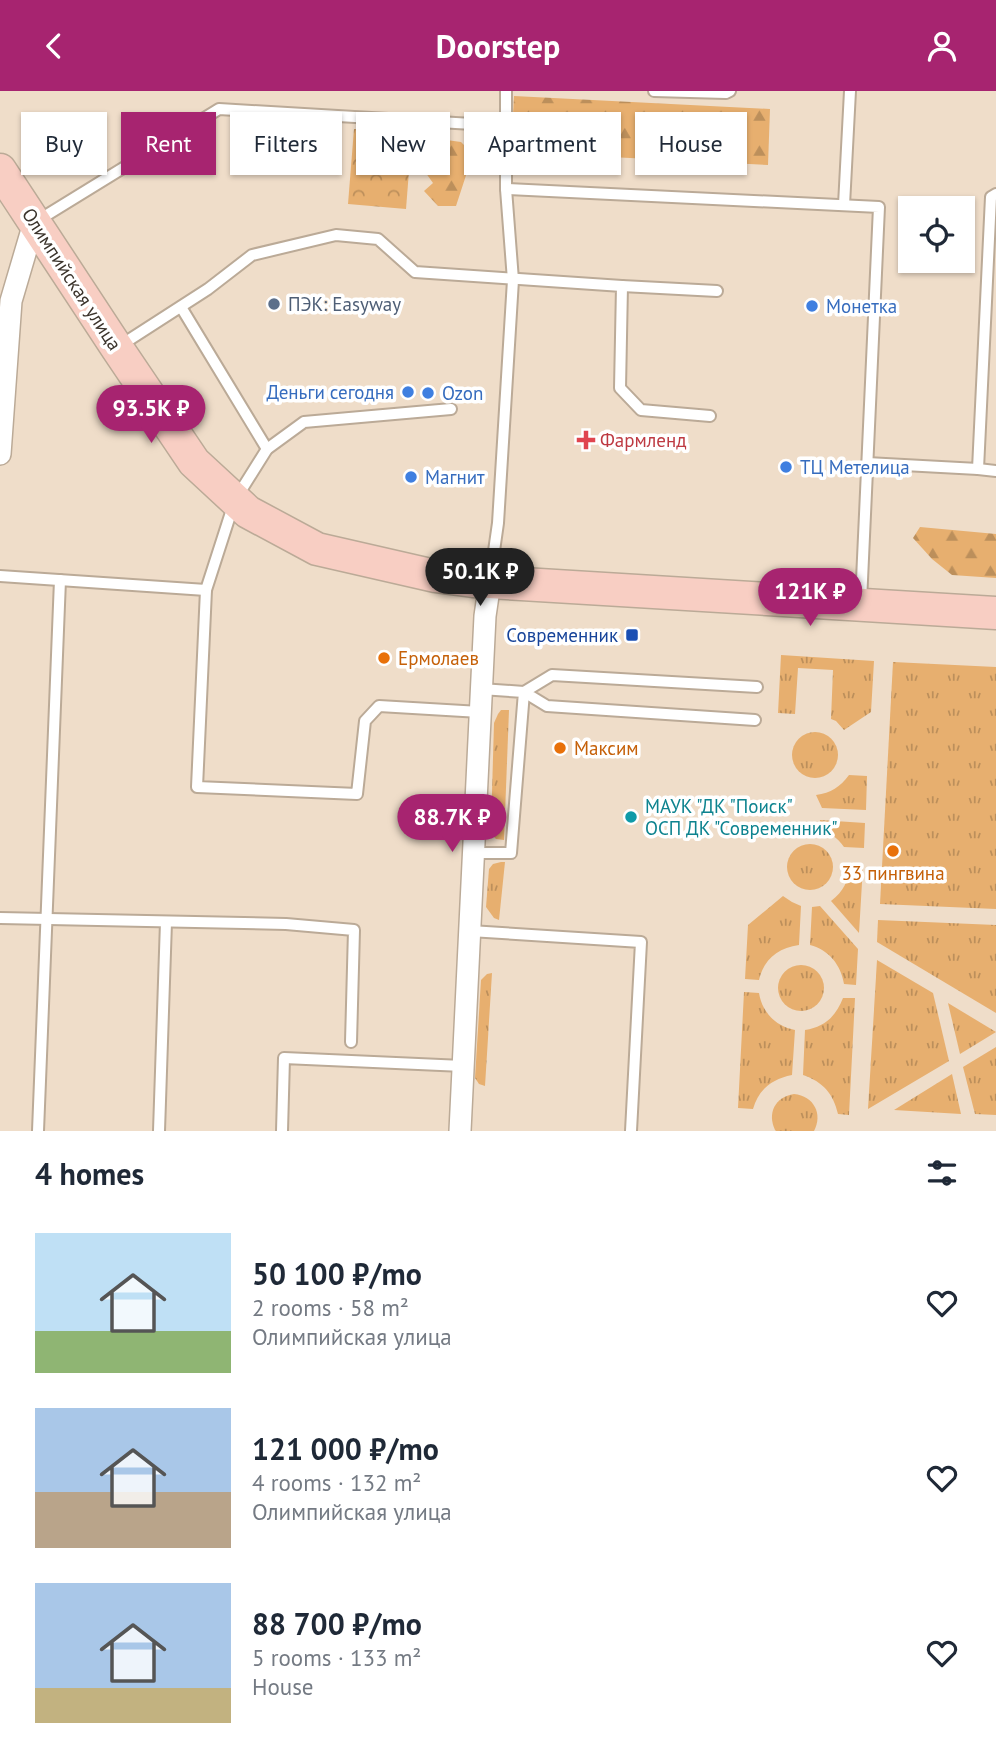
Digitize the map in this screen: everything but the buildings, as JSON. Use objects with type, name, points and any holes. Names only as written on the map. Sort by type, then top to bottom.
[{"type":"street","name":"Олимпийская улица","points":[[0,170],[194,462],[248,512],[317,549],[435,576],[490,582],[996,613]]},
{"type":"street","points":[[0,454],[2,385],[11,301],[34,223]]},
{"type":"street","points":[[460,1131],[481,689],[485,616],[490,582]]},
{"type":"lane","points":[[506,91],[506,112]]},
{"type":"lane","points":[[654,91],[730,91]]},
{"type":"lane","points":[[844,205],[850,91]]},
{"type":"lane","points":[[34,223],[219,109],[464,124]]},
{"type":"lane","points":[[490,582],[498,523],[513,280],[506,175]]},
{"type":"lane","points":[[506,190],[879,207],[861,605]]},
{"type":"lane","points":[[978,470],[991,197],[996,194]]},
{"type":"lane","points":[[117,348],[208,289],[252,255],[336,235],[378,239],[415,272],[717,291]]},
{"type":"lane","points":[[622,286],[620,388],[640,410],[710,416]]},
{"type":"lane","points":[[181,307],[267,449]]},
{"type":"lane","points":[[451,409],[304,422],[267,449],[235,500],[206,590],[197,787],[357,794],[366,722],[379,706],[480,712]]},
{"type":"lane","points":[[867,463],[996,471]]},
{"type":"lane","points":[[0,576],[206,590]]},
{"type":"lane","points":[[38,1131],[60,580]]},
{"type":"lane","points":[[524,692],[552,675],[757,687]]},
{"type":"lane","points":[[481,689],[524,692],[547,706],[755,720]]},
{"type":"lane","points":[[474,853],[511,853],[524,692]]},
{"type":"lane","points":[[0,918],[286,924],[354,930],[351,1042]]},
{"type":"lane","points":[[159,1131],[166,922]]},
{"type":"lane","points":[[470,931],[641,942],[631,1131]]},
{"type":"lane","points":[[282,1131],[284,1058],[463,1066]]},
{"type":"green space","points":[[514,96],[770,109],[768,165],[747,164],[747,112],[635,112],[635,158],[621,158],[621,112],[513,112]]},
{"type":"green space","points":[[356,129],[356,175],[409,175],[406,209],[348,204]]},
{"type":"green space","points":[[450,140],[461,142],[464,145],[464,175],[466,175],[456,206],[438,206],[424,191],[433,183],[427,175],[450,175]]},
{"type":"green space","points":[[920,527],[996,534],[996,578],[952,575],[932,559],[913,538]]},
{"type":"green space","points":[[781,655],[874,661],[871,712],[844,730],[831,719],[833,670],[798,668],[795,714],[778,713]]},
{"type":"green space","points":[[893,662],[996,667],[996,909],[880,904]]},
{"type":"green space","points":[[501,710],[509,710],[504,840],[493,836],[491,827],[494,723]]},
{"type":"green space","points":[[815,732],[831,739],[838,755],[831,771],[815,778],[799,771],[792,755],[799,739]]},
{"type":"green space","points":[[849,775],[867,776],[866,810],[822,808],[816,795],[835,789]]},
{"type":"green space","points":[[820,820],[865,823],[864,848],[844,847],[833,836],[819,829]]},
{"type":"green space","points":[[810,844],[826,851],[833,867],[826,883],[810,890],[794,883],[787,867],[794,851]]},
{"type":"green space","points":[[505,862],[499,920],[494,918],[486,907],[489,869],[493,864]]},
{"type":"green space","points":[[850,866],[863,866],[859,933],[831,901],[845,885]]},
{"type":"green space","points":[[783,896],[801,906],[799,945],[778,952],[768,960],[759,980],[745,979],[748,925]]},
{"type":"green space","points":[[820,906],[858,949],[856,985],[844,984],[833,959],[810,945],[812,907]]},
{"type":"green space","points":[[878,920],[996,925],[996,1013],[877,942]]},
{"type":"green space","points":[[877,960],[933,993],[949,1061],[868,1109]]},
{"type":"green space","points":[[801,965],[817,972],[824,988],[817,1004],[801,1011],[785,1004],[778,988],[785,972]]},
{"type":"green space","points":[[492,973],[485,1086],[479,1084],[475,1078],[481,980]]},
{"type":"green space","points":[[744,992],[759,993],[766,1012],[776,1022],[795,1030],[792,1075],[767,1086],[753,1109],[738,1108]]},
{"type":"green space","points":[[843,998],[855,998],[849,1115],[838,1114],[826,1089],[803,1075],[805,1030],[829,1020]]},
{"type":"green space","points":[[948,1003],[996,1032],[960,1054]]},
{"type":"green space","points":[[996,1047],[996,1115],[975,1114],[963,1067]]},
{"type":"green space","points":[[952,1074],[961,1114],[894,1110]]},
{"type":"green space","points":[[794,1094],[807,1098],[815,1107],[817,1125],[814,1131],[775,1130],[772,1118],[774,1107],[782,1099]]},
{"type":"place","name":"ПЭК: Easyway","points":[[274,304]]},
{"type":"place","name":"Монетка","points":[[812,306]]},
{"type":"place","name":"Деньги сегодня","points":[[408,392]]},
{"type":"place","name":"Ozon","points":[[428,393]]},
{"type":"place","name":"Фармленд","points":[[586,440]]},
{"type":"place","name":"ТЦ Метелица","points":[[786,467]]},
{"type":"place","name":"Магнит","points":[[411,477]]},
{"type":"place","name":"Современник","points":[[632,635]]},
{"type":"place","name":"Ермолаев","points":[[384,658]]},
{"type":"place","name":"Максим","points":[[560,748]]},
{"type":"place","name":"МАУК \"ДК \"Поиск\" ОСП ДК \"Современник\"","points":[[631,817]]},
{"type":"place","name":"33 пингвина","points":[[893,851]]}]
